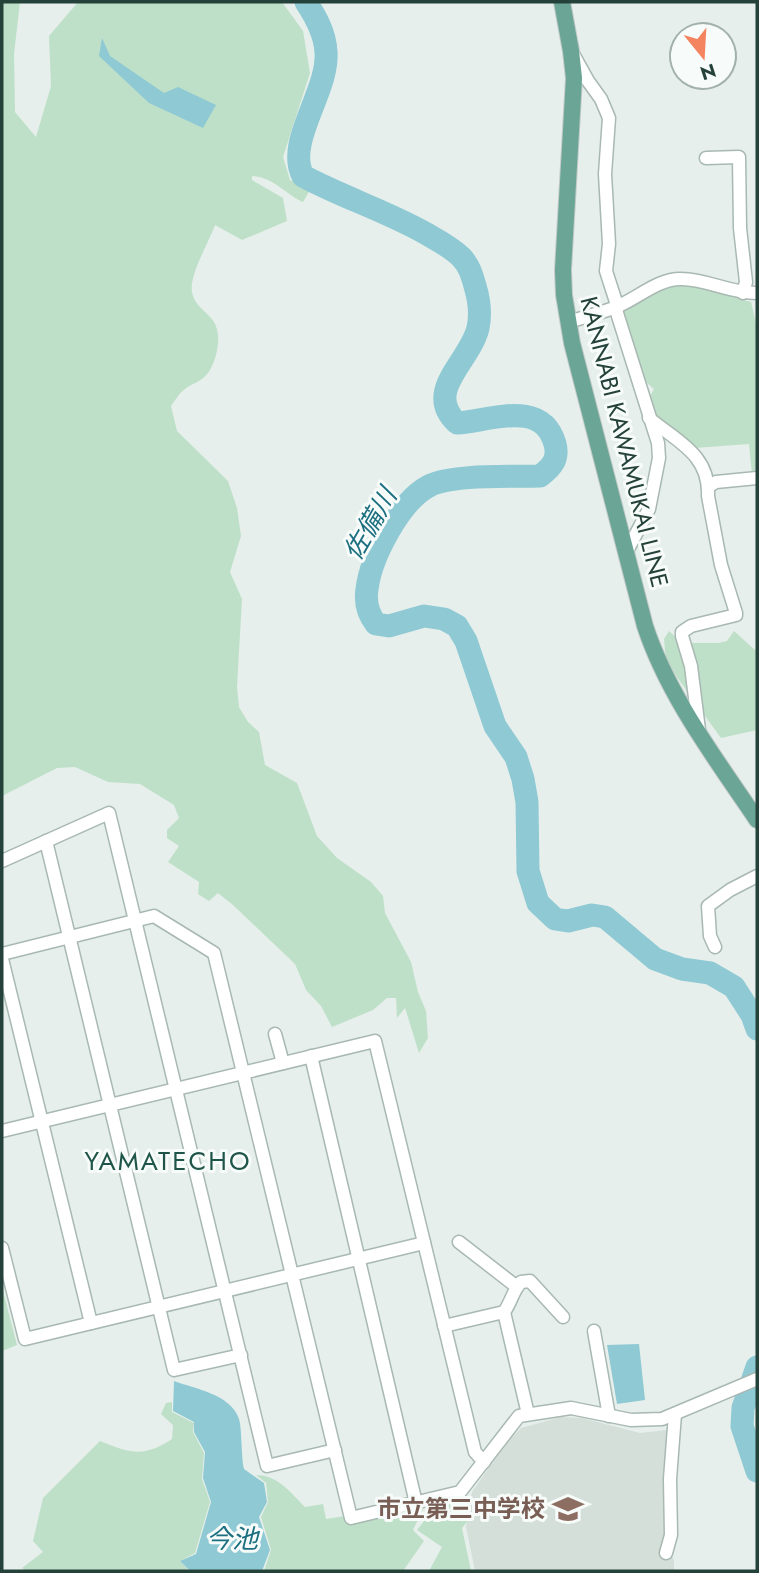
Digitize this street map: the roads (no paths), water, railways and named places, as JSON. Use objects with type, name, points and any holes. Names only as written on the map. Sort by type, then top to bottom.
[{"type":"main road","name":"KANNABI KAWAMUKAI LINE","points":[[562,2],[571,51],[574,100],[564,270],[564,295],[569,322],[645,626],[659,664],[699,731],[755,813]]},
{"type":"street","points":[[571,51],[601,99],[609,118],[605,174],[609,244],[606,271],[658,443],[659,458],[649,509],[626,553]]},
{"type":"street","points":[[706,158],[739,157],[740,228],[746,282],[743,293]]},
{"type":"street","points":[[569,322],[616,307],[650,289],[679,278],[726,290],[757,293]]},
{"type":"street","points":[[649,418],[698,456],[708,487],[721,565],[736,612],[736,615],[691,626],[682,632],[691,666],[699,731]]},
{"type":"street","points":[[708,487],[716,482],[757,478]]},
{"type":"street","points":[[2,861],[109,813],[267,1466],[335,1450]]},
{"type":"street","points":[[46,841],[174,1370],[240,1355]]},
{"type":"street","points":[[715,947],[710,936],[708,906],[730,890],[757,876]]},
{"type":"street","points":[[91,1323],[2,956],[154,916],[215,953],[351,1518],[460,1492],[519,1416],[571,1408],[645,1421],[675,1414],[757,1379]]},
{"type":"street","points":[[275,1034],[283,1063]]},
{"type":"street","points":[[2,1130],[375,1041],[475,1452],[484,1462]]},
{"type":"street","points":[[311,1056],[416,1503]]},
{"type":"street","points":[[459,1242],[517,1287]]},
{"type":"street","points":[[2,1248],[24,1339],[424,1243]]},
{"type":"street","points":[[444,1326],[504,1312],[521,1282],[530,1281],[562,1317]]},
{"type":"street","points":[[504,1312],[528,1414]]},
{"type":"street","points":[[594,1331],[609,1416]]},
{"type":"street","points":[[666,1553],[671,1535],[670,1479],[675,1414]]},
{"type":"water","points":[[102,38],[110,56],[164,93],[178,87],[216,105],[203,128],[149,103],[99,56]]},
{"type":"water","points":[[639,1344],[645,1400],[617,1404],[607,1345]]},
{"type":"water","name":"今池","points":[[174,1381],[220,1398],[235,1411],[239,1419],[244,1469],[264,1483],[267,1502],[259,1517],[270,1550],[262,1571],[190,1571],[180,1561],[196,1554],[211,1502],[203,1478],[205,1452],[194,1432],[194,1422],[173,1411]]},
{"type":"waterway","name":"佐備川","points":[[306,2],[319,25],[326,52],[321,83],[299,148],[299,163],[303,176],[410,225],[461,257],[473,278],[479,317],[473,341],[447,388],[445,399],[448,411],[457,423],[514,416],[539,421],[548,430],[556,449],[554,462],[540,476],[452,480],[439,482],[418,493],[389,531],[374,562],[366,594],[371,616],[376,624],[389,626],[424,616],[444,619],[457,626],[466,641],[495,726],[516,757],[523,779],[527,802],[528,871],[538,903],[555,919],[568,921],[592,915],[605,917],[655,959],[682,969],[710,973],[734,987],[752,1015],[757,1029]]},
{"type":"waterway","name":"佐備川","points":[[757,1367],[743,1408],[742,1426],[757,1471]]},
{"type":"place","name":"市立第三中学校","points":[[568,1509]]},
{"type":"district","name":"YAMATECHO","points":[[168,1161]]}]
